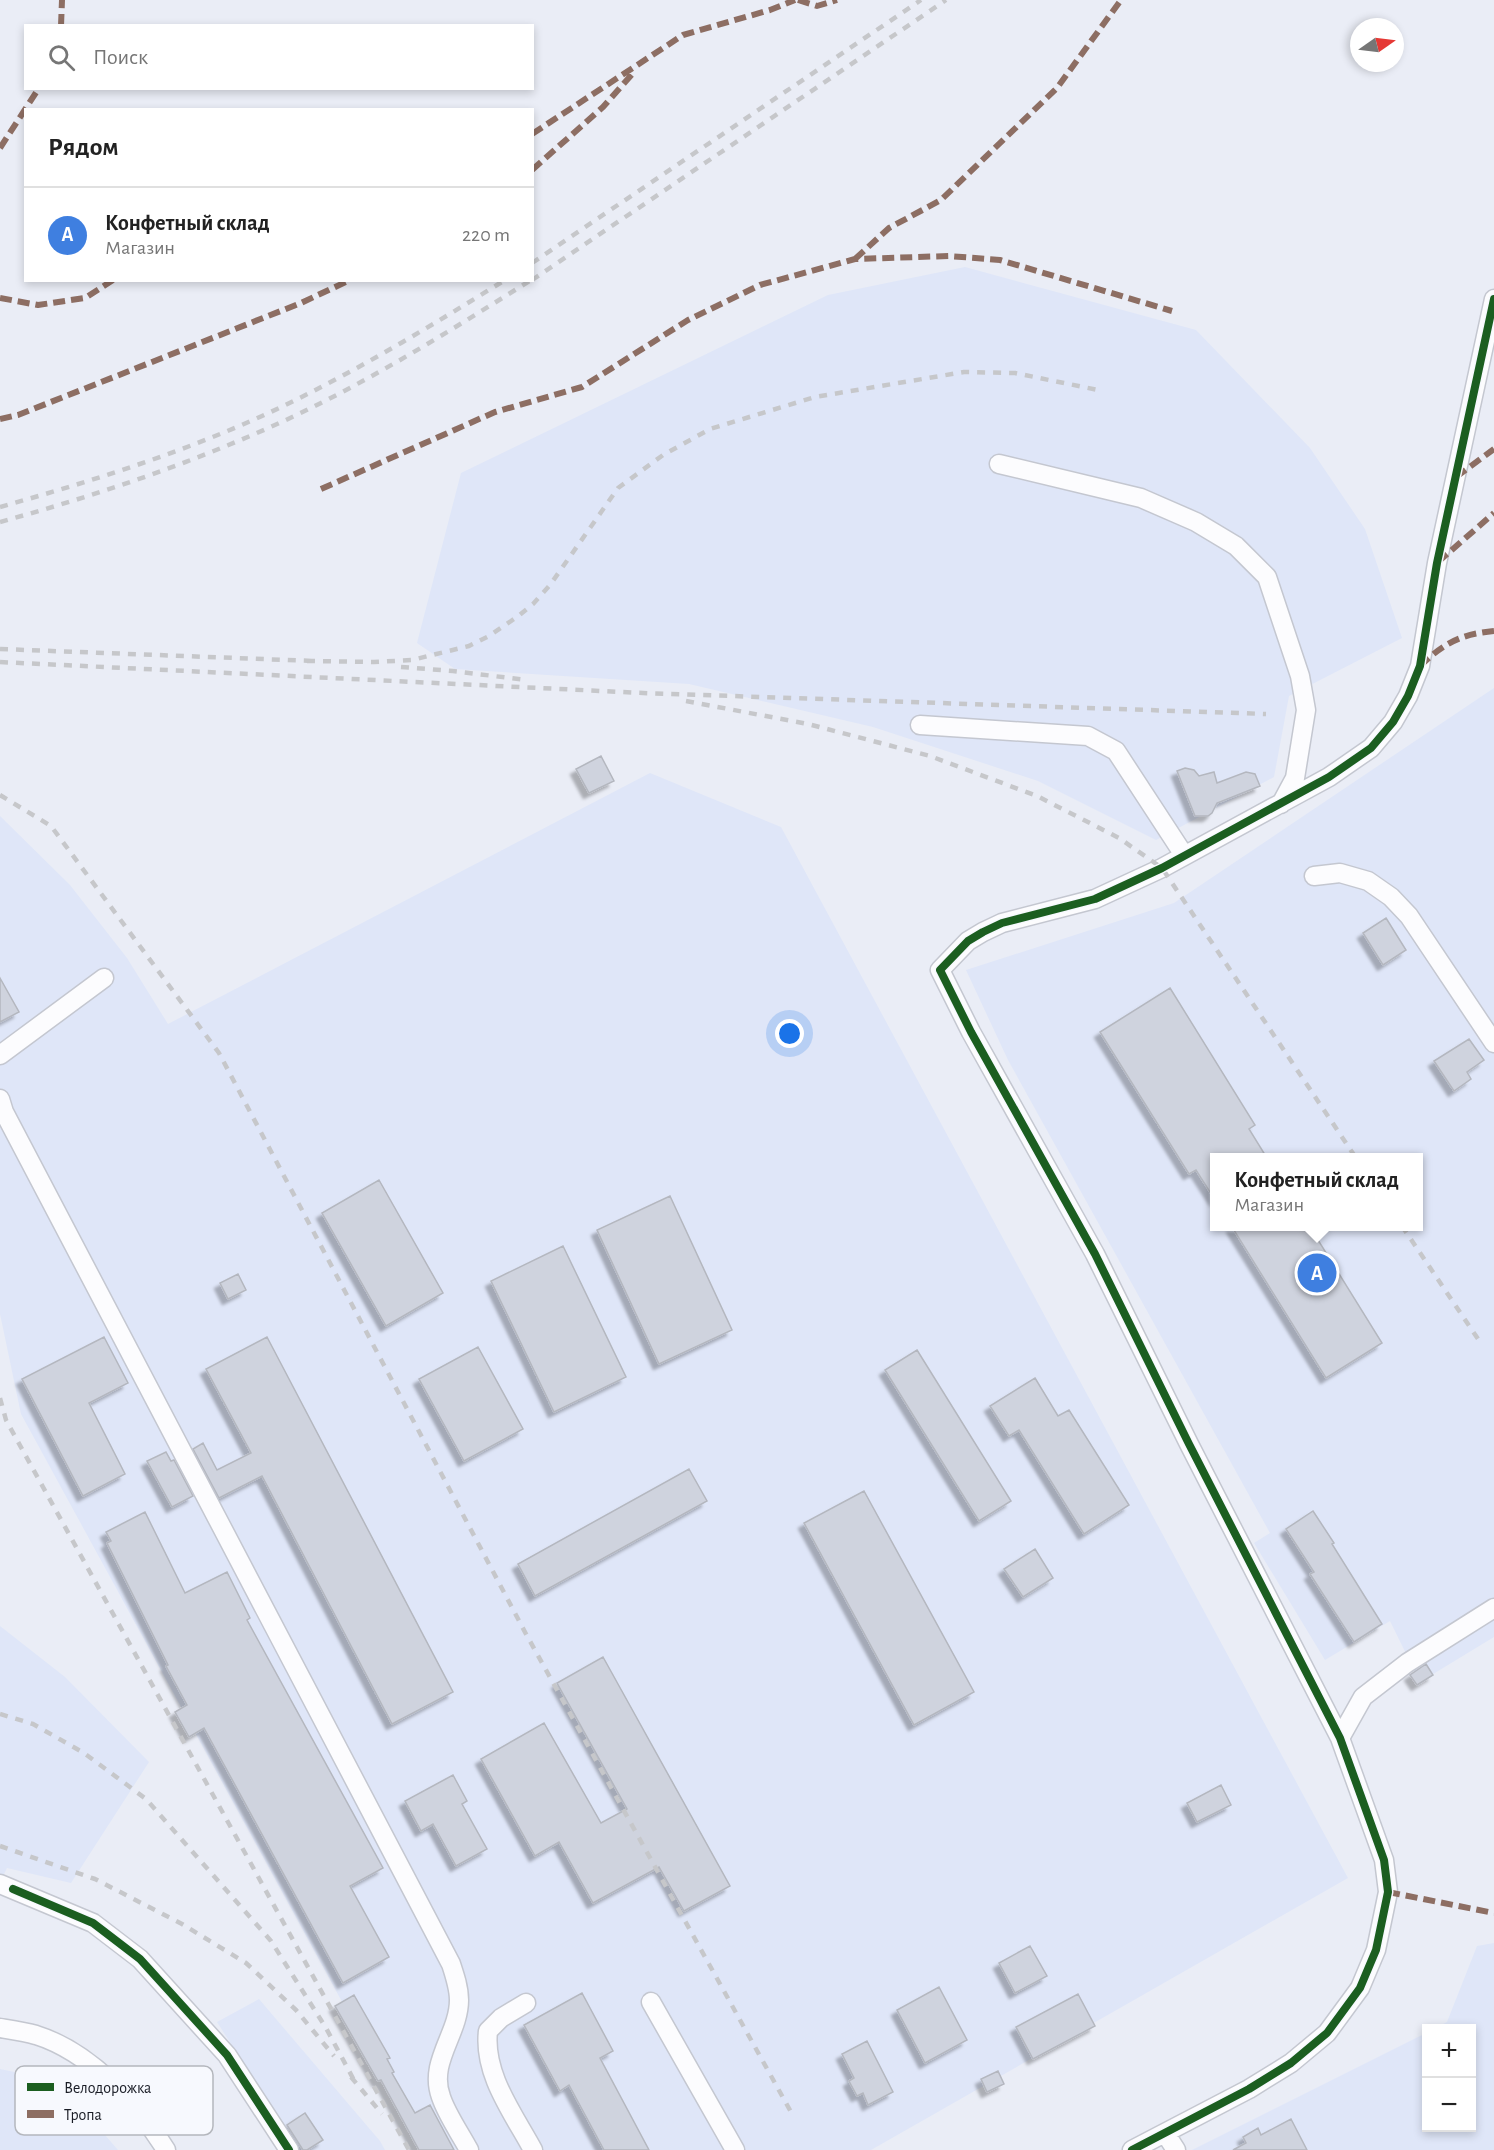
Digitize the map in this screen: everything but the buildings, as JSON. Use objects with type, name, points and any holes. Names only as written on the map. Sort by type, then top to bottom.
[{"type":"street","points":[[1132,2150],[1249,2089],[1291,2063],[1327,2033],[1360,1988],[1376,1950],[1388,1892],[1384,1860],[1341,1738],[1189,1444],[1095,1254],[971,1032],[940,970],[968,941],[1002,923],[1095,899],[1162,868],[1281,804],[1329,777],[1371,748],[1393,722],[1408,696],[1420,666],[1437,563],[1494,299]]},
{"type":"street","points":[[999,464],[1141,498],[1196,522],[1236,546],[1267,577],[1300,676],[1306,710],[1295,778],[1281,804]]},
{"type":"street","points":[[920,725],[1088,736],[1116,751],[1184,855]]},
{"type":"street","points":[[1314,876],[1340,873],[1368,881],[1391,897],[1409,916],[1494,1043]]},
{"type":"street","points":[[0,1055],[104,978]]},
{"type":"street","points":[[0,1099],[4,1112],[448,1957],[456,1981],[459,2002],[451,2034],[439,2062],[437,2076],[440,2097],[469,2150]]},
{"type":"street","points":[[1341,1738],[1363,1697],[1407,1663],[1494,1608]]},
{"type":"street","points":[[7,1886],[93,1923],[140,1959],[227,2055],[289,2150]]},
{"type":"street","points":[[651,2002],[735,2150]]},
{"type":"street","points":[[526,2003],[501,2018],[488,2031],[486,2046],[492,2073],[533,2150]]},
{"type":"street","points":[[0,2028],[37,2036],[57,2044],[92,2066]]},
{"type":"street","points":[[1165,2133],[1176,2150]]},
{"type":"street","points":[[157,2135],[166,2150]]},
{"type":"shaded area","points":[[965,267],[1196,330],[1310,448],[1365,529],[1402,638],[1289,696],[1274,777],[1156,840],[1038,781],[873,727],[689,684],[455,669],[417,643],[461,473],[828,295]]},
{"type":"shaded area","points":[[1494,688],[1494,1637],[1420,1682],[1390,1621],[1325,1660],[1254,1543],[1270,1533],[1008,1060],[966,970],[1174,903]]},
{"type":"shaded area","points":[[650,773],[781,827],[1348,1878],[871,2150],[423,2150],[21,1414],[0,1314],[0,816],[70,885],[127,958],[168,1024]]},
{"type":"shaded area","points":[[0,1626],[65,1677],[149,1762],[71,1883],[7,1868],[0,1882]]},
{"type":"shaded area","points":[[1494,1943],[1494,2150],[1192,2150],[1422,2035],[1422,2132],[1476,2132],[1476,2024],[1443,2024],[1447,2022],[1477,1946]]},
{"type":"shaded area","points":[[259,1999],[380,2141],[385,2150],[299,2150],[217,2022]]},
{"type":"shaded area","points":[[0,2069],[15,2072],[15,2135],[105,2135],[118,2150],[0,2150]]},
{"type":"railway","points":[[534,262],[921,0]]},
{"type":"railway","points":[[534,279],[946,0]]},
{"type":"railway","points":[[0,507],[133,466],[198,443],[262,416],[355,369],[502,282]]},
{"type":"railway","points":[[0,522],[135,480],[266,429],[368,378],[528,282]]},
{"type":"railway","points":[[307,661],[412,660],[469,646],[489,636],[533,604],[550,585],[618,488],[663,455],[710,429],[815,397],[964,372],[1015,373],[1098,390]]},
{"type":"railway","points":[[0,649],[314,661]]},
{"type":"railway","points":[[0,662],[643,693],[1266,714]]},
{"type":"railway","points":[[401,667],[526,680]]},
{"type":"railway","points":[[686,701],[808,724],[930,756],[1037,796],[1119,838],[1162,868],[1353,1153]]},
{"type":"railway","points":[[0,795],[51,826],[219,1053],[526,1634],[791,2112]]},
{"type":"railway","points":[[1405,1231],[1478,1339]]},
{"type":"railway","points":[[0,1398],[6,1420],[409,2150]]},
{"type":"railway","points":[[0,1714],[33,1724],[84,1753],[146,1799],[271,1941],[326,2028],[355,2082]]},
{"type":"railway","points":[[0,1846],[95,1879],[182,1924],[246,1963],[296,2010],[334,2056]]},
{"type":"railway","points":[[351,2077],[382,2114]]},
{"type":"marked path","points":[[61,24],[62,0]]},
{"type":"marked path","points":[[534,133],[683,35],[770,10],[795,0]]},
{"type":"marked path","points":[[798,0],[817,6],[837,0]]},
{"type":"marked path","points":[[855,259],[889,228],[941,200],[1057,88],[1121,0]]},
{"type":"marked path","points":[[534,168],[603,107],[634,72]]},
{"type":"marked path","points":[[26,108],[38,90]]},
{"type":"marked path","points":[[0,148],[24,111]]},
{"type":"marked path","points":[[321,489],[495,412],[582,387],[688,320],[760,285],[855,259],[949,256],[1000,260],[1172,311]]},
{"type":"marked path","points":[[0,298],[38,305],[85,298],[110,282]]},
{"type":"marked path","points":[[0,419],[18,415],[301,303],[346,282]]},
{"type":"marked path","points":[[1456,477],[1494,449]]},
{"type":"marked path","points":[[1438,562],[1494,513]]},
{"type":"marked path","points":[[1420,666],[1437,651],[1462,637],[1494,631]]},
{"type":"marked path","points":[[1388,1892],[1494,1913]]},
{"type":"cycle path","points":[[1132,2150],[1249,2089],[1291,2063],[1327,2033],[1360,1988],[1376,1950],[1388,1892],[1384,1860],[1340,1738],[1189,1444],[1095,1254],[971,1032],[940,970],[968,941],[983,932],[1002,923],[1095,899],[1162,868],[1329,777],[1371,748],[1393,722],[1408,696],[1420,666],[1437,563],[1494,299]]},
{"type":"cycle path","points":[[13,1889],[93,1923],[140,1959],[227,2055],[289,2150]]},
{"type":"place","name":"Конфетный склад","points":[[1317,1273]]}]
